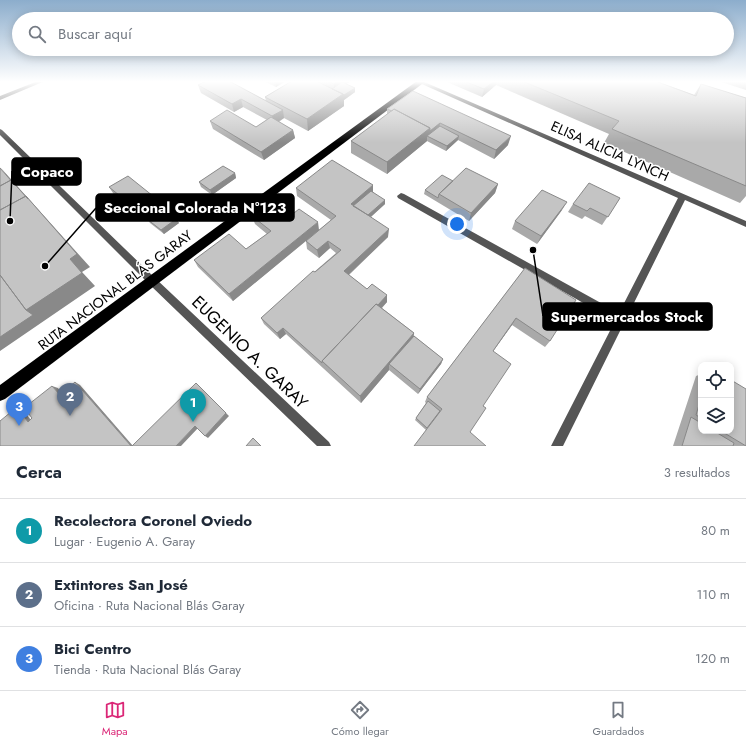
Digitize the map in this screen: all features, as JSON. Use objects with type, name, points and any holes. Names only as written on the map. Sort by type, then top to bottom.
[{"type":"highway","name":"RUTA NACIONAL BLÁS GARAY","points":[[0,394],[392,102]]},
{"type":"street","name":"ELISA ALICIA LYNCH","points":[[467,102],[746,224]]},
{"type":"street","name":"EUGENIO A. GARAY","points":[[0,131],[152,281],[325,446]]},
{"type":"street","points":[[401,196],[620,319]]},
{"type":"street","points":[[557,446],[682,196]]},
{"type":"building","points":[[246,102],[268,102],[283,110],[272,116]]},
{"type":"building","points":[[274,102],[332,102],[307,119]]},
{"type":"building","points":[[397,102],[437,102],[511,136],[496,150],[440,123],[430,131],[430,128],[394,109],[392,111],[387,109]]},
{"type":"building","points":[[572,102],[746,102],[746,186],[612,129],[619,121]]},
{"type":"building","points":[[394,109],[430,128],[387,162],[351,141]]},
{"type":"building","points":[[227,110],[256,127],[271,117],[293,130],[261,152],[210,121]]},
{"type":"building","points":[[440,126],[459,136],[447,146],[427,136]]},
{"type":"building","points":[[332,160],[373,185],[351,204],[389,229],[344,271],[367,289],[372,284],[387,295],[378,305],[376,304],[322,361],[322,363],[283,328],[277,333],[261,318],[313,271],[315,272],[341,250],[328,241],[317,250],[306,241],[336,216],[296,188]]},
{"type":"building","points":[[223,166],[235,173],[210,190],[199,182]]},
{"type":"building","points":[[0,168],[11,180],[0,186]]},
{"type":"building","points":[[466,168],[498,184],[471,213],[439,194]]},
{"type":"building","points":[[442,175],[453,181],[439,194],[438,198],[425,190]]},
{"type":"building","points":[[128,176],[153,196],[135,208],[109,187]]},
{"type":"building","points":[[11,180],[26,196],[0,210],[0,186]]},
{"type":"building","points":[[589,183],[620,198],[608,217],[590,208],[587,211],[573,204]]},
{"type":"building","points":[[542,190],[567,202],[541,236],[515,221]]},
{"type":"building","points":[[371,191],[385,200],[368,215],[353,206]]},
{"type":"building","points":[[26,196],[77,254],[70,259],[82,273],[26,310],[0,275],[0,210]]},
{"type":"building","points":[[270,204],[289,217],[299,209],[318,222],[229,294],[194,260],[229,234],[246,249],[271,231],[252,216]]},
{"type":"building","points":[[163,209],[176,219],[161,230],[147,219]]},
{"type":"building","points":[[525,268],[576,300],[550,341],[516,318],[493,351],[511,364],[483,406],[486,408],[470,432],[486,446],[414,446],[442,409],[427,397]]},
{"type":"building","points":[[0,275],[26,310],[33,315],[0,337]]},
{"type":"building","points":[[376,304],[414,333],[360,396],[322,361]]},
{"type":"building","points":[[414,336],[443,359],[420,389],[389,364]]},
{"type":"building","points":[[75,382],[131,446],[0,446],[0,421],[17,407],[28,422],[32,418],[24,408],[52,386],[60,395]]},
{"type":"building","points":[[734,382],[746,389],[746,446],[726,434],[734,434]]},
{"type":"building","points":[[196,383],[226,413],[205,436],[195,426],[176,446],[132,446]]},
{"type":"building","points":[[428,401],[440,411],[427,428],[416,418]]},
{"type":"building","points":[[691,417],[698,421],[698,434],[719,434],[734,443],[733,446],[682,446]]},
{"type":"building","points":[[253,438],[261,446],[246,446]]},
{"type":"place","name":"Copaco","points":[[10,221]]},
{"type":"place","name":"Supermercados Stock","points":[[533,250]]},
{"type":"place","name":"Seccional Colorada N°123","points":[[45,266]]},
{"type":"place","name":"Extintores San José","points":[[70,416]]},
{"type":"place","name":"Recolectora Coronel Oviedo","points":[[193,422]]},
{"type":"place","name":"Bici Centro","points":[[19,426]]}]
